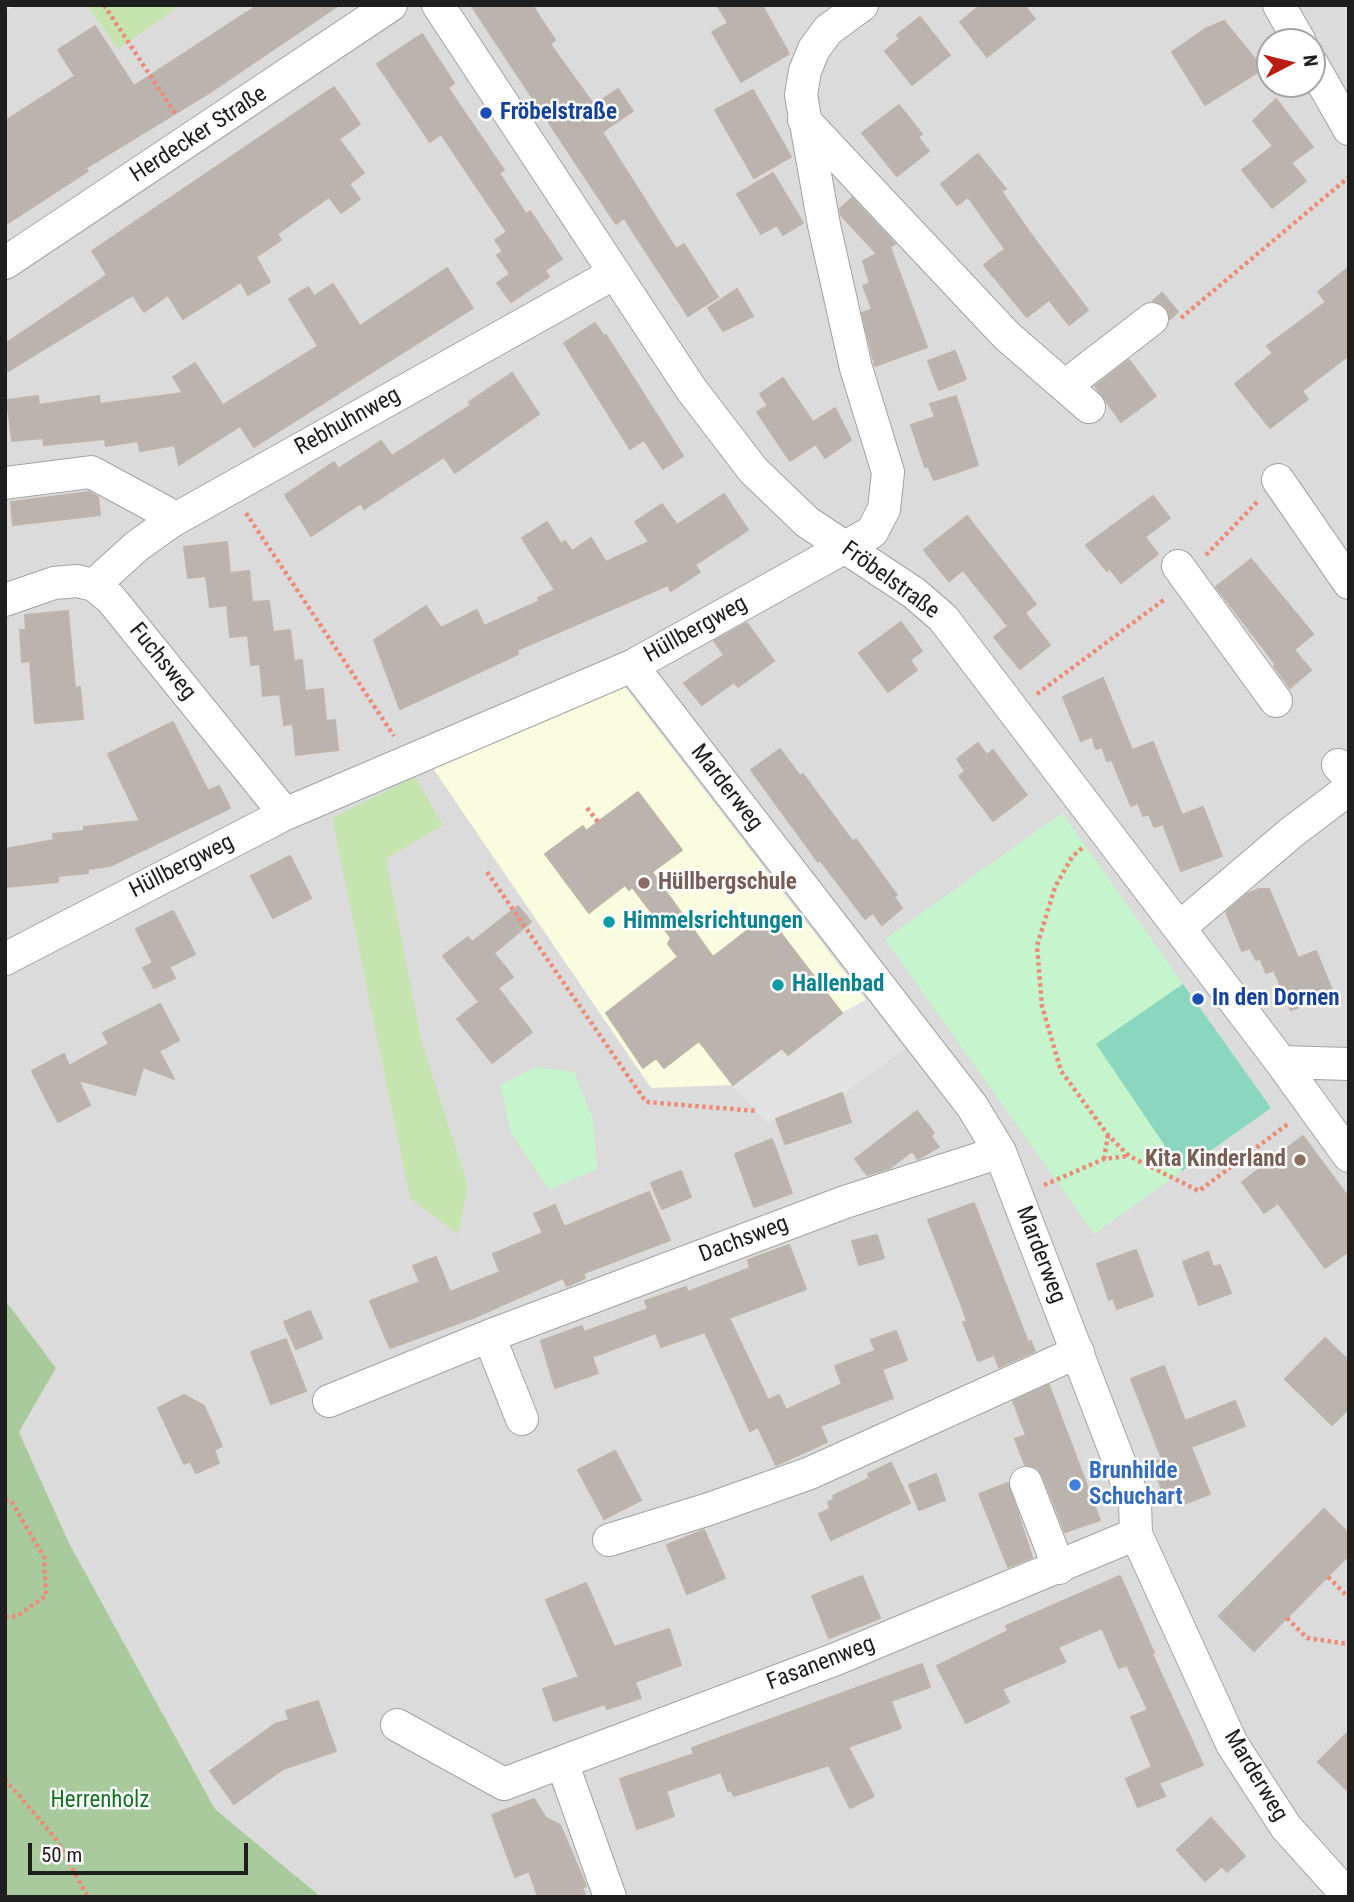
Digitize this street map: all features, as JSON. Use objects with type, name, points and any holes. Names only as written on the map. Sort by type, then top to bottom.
[{"type":"street","name":"Herdecker Straße","points":[[5,263],[391,5]]},
{"type":"street","name":"Fröbelstraße","points":[[438,5],[613,274],[691,389],[753,470],[807,522],[914,593],[943,618],[1281,1062],[1349,1156]]},
{"type":"street","name":"Hüllbergweg","points":[[5,959],[285,814],[409,758],[632,666],[872,532],[884,509],[888,472],[856,368],[804,120],[802,95],[805,71],[814,49],[828,30],[862,5]]},
{"type":"street","points":[[1279,5],[1292,28]]},
{"type":"street","points":[[1326,89],[1349,129]]},
{"type":"street","points":[[804,120],[1007,336],[1089,407]]},
{"type":"street","name":"Rebhuhnweg","points":[[94,585],[137,546],[172,521],[613,274]]},
{"type":"street","points":[[1065,386],[1165,320]]},
{"type":"street","points":[[5,483],[91,472],[165,512],[172,521]]},
{"type":"street","points":[[1278,480],[1349,583]]},
{"type":"street","points":[[1190,567],[1276,701]]},
{"type":"street","points":[[5,600],[54,583],[76,581],[94,585]]},
{"type":"street","name":"Fuchsweg","points":[[94,585],[111,599],[285,814]]},
{"type":"street","name":"Marderweg","points":[[632,666],[904,1034],[972,1106],[1000,1152],[1135,1503],[1136,1534],[1232,1744],[1286,1828],[1349,1897]]},
{"type":"street","points":[[1179,928],[1292,832],[1345,777]]},
{"type":"street","points":[[1281,1062],[1349,1064]]},
{"type":"street","name":"Dachsweg","points":[[329,1401],[489,1336],[845,1202],[1000,1152]]},
{"type":"street","points":[[489,1336],[522,1419]]},
{"type":"street","points":[[609,1540],[810,1473],[1078,1352]]},
{"type":"street","points":[[1026,1483],[1059,1568]]},
{"type":"street","name":"Fasanenweg","points":[[397,1725],[504,1784],[836,1659],[1136,1534]]},
{"type":"street","points":[[562,1762],[610,1897]]},
{"type":"path","points":[[104,5],[192,140]]},
{"type":"path","points":[[1165,320],[1349,177]]},
{"type":"path","points":[[1015,711],[1167,597],[1190,567],[1278,480]]},
{"type":"path","points":[[230,489],[409,758]]},
{"type":"path","points":[[587,808],[598,822]]},
{"type":"path","points":[[1103,829],[1072,857],[1061,877],[1037,946],[1042,1006],[1061,1071],[1108,1135],[1129,1156],[1199,1191],[1312,1105]]},
{"type":"path","points":[[487,873],[646,1102],[757,1111]]},
{"type":"path","points":[[1104,1159],[1108,1135]]},
{"type":"path","points":[[1017,1196],[1104,1159],[1129,1156]]},
{"type":"path","points":[[5,1499],[11,1501],[44,1558],[46,1596],[17,1616],[5,1617]]},
{"type":"path","points":[[1328,1577],[1349,1598]]},
{"type":"path","points":[[1287,1618],[1307,1638],[1349,1644]]},
{"type":"path","points":[[5,1779],[56,1839],[88,1897]]},
{"type":"shaded area","points":[[15,5],[86,5],[118,48],[181,5],[1349,5],[1349,1897],[321,1897],[215,1809],[69,1543],[19,1432],[56,1368],[5,1300],[5,12]]},
{"type":"shaded area","name":"Hüllbergschule","points":[[624,686],[904,1049],[845,1092],[768,1123],[733,1085],[651,1088],[432,767]]},
{"type":"shaded area","points":[[867,999],[904,1049],[845,1092],[768,1123],[733,1085],[782,1048],[788,1055],[842,1013]]},
{"type":"green space","points":[[86,5],[181,5],[118,49]]},
{"type":"green space","points":[[415,777],[443,825],[386,859],[422,1043],[468,1186],[458,1234],[410,1198],[332,818]]},
{"type":"green space","points":[[1062,813],[1271,1108],[1094,1234],[885,939]]},
{"type":"green space","points":[[1183,984],[1271,1108],[1182,1171],[1096,1044]]},
{"type":"green space","points":[[536,1067],[574,1072],[593,1119],[597,1169],[549,1190],[511,1133],[500,1085]]},
{"type":"green space","name":"Herrenholz","points":[[5,1300],[56,1368],[19,1432],[69,1543],[215,1809],[321,1897],[5,1897]]},
{"type":"building","points":[[258,5],[339,5],[209,93],[86,168],[88,171],[5,225],[5,121],[75,76],[58,50],[95,26],[134,86]]},
{"type":"building","points":[[471,5],[532,5],[555,40],[550,44],[594,105],[618,89],[633,111],[602,132],[676,249],[684,244],[718,297],[688,316],[624,218],[616,224]]},
{"type":"building","points":[[717,5],[762,5],[789,54],[741,82],[712,32],[728,23]]},
{"type":"building","points":[[981,5],[1024,5],[1035,19],[987,57],[960,22]]},
{"type":"building","points":[[920,17],[950,55],[912,85],[885,51],[900,39],[897,35]]},
{"type":"building","points":[[1224,21],[1256,60],[1256,73],[1205,105],[1172,52],[1205,29]]},
{"type":"building","points":[[422,34],[454,83],[448,88],[504,170],[499,173],[526,214],[530,211],[562,259],[545,270],[549,277],[511,302],[497,283],[510,274],[497,255],[503,252],[495,240],[507,232],[441,134],[430,142],[377,64]]},
{"type":"building","points":[[334,87],[360,124],[339,139],[364,173],[349,184],[360,199],[341,213],[329,197],[277,234],[281,240],[256,257],[270,282],[248,295],[241,282],[183,319],[168,295],[144,312],[133,295],[5,373],[5,344],[107,275],[92,251]]},
{"type":"building","points":[[753,90],[791,157],[754,178],[715,110]]},
{"type":"building","points":[[1276,99],[1313,147],[1291,163],[1306,181],[1272,208],[1242,170],[1273,146],[1253,121]]},
{"type":"building","points":[[899,105],[922,134],[918,137],[929,151],[897,176],[862,133]]},
{"type":"building","points":[[978,154],[1006,189],[1001,191],[1030,233],[1088,310],[1069,325],[1049,300],[1027,317],[984,265],[1005,249],[968,197],[957,205],[941,184]]},
{"type":"building","points":[[773,173],[803,223],[783,235],[777,225],[761,234],[737,194]]},
{"type":"building","points":[[852,198],[895,244],[890,247],[927,347],[875,366],[862,313],[872,309],[863,286],[870,283],[863,261],[877,254],[841,215],[840,209]]},
{"type":"building","points":[[1349,267],[1349,355],[1302,391],[1308,399],[1270,428],[1235,384],[1273,353],[1267,346],[1326,302],[1318,292]]},
{"type":"building","points":[[447,268],[473,308],[254,447],[240,426],[179,465],[175,445],[140,451],[138,441],[106,446],[105,439],[44,445],[43,438],[12,441],[7,400],[38,396],[39,405],[99,396],[100,404],[183,393],[173,377],[195,363],[223,405],[318,346],[289,299],[308,287],[314,296],[333,284],[360,326]]},
{"type":"building","points":[[737,289],[753,316],[723,331],[708,308]]},
{"type":"building","points":[[1162,293],[1178,312],[1170,319],[1166,307],[1153,301]]},
{"type":"building","points":[[595,323],[604,336],[606,335],[683,456],[663,469],[644,440],[630,449],[564,343]]},
{"type":"building","points":[[955,351],[966,379],[939,390],[928,361]]},
{"type":"building","points":[[1129,360],[1156,396],[1121,422],[1095,386]]},
{"type":"building","points":[[512,373],[539,414],[455,473],[444,457],[364,509],[361,503],[311,536],[285,495],[334,462],[338,469],[381,441],[392,456],[471,405],[469,402]]},
{"type":"building","points":[[783,378],[813,422],[835,408],[851,440],[825,458],[816,444],[790,461],[757,412],[768,406],[760,394]]},
{"type":"building","points":[[956,396],[978,465],[934,480],[928,466],[925,467],[911,425],[935,417],[930,404]]},
{"type":"building","points":[[89,492],[98,497],[100,515],[13,525],[11,502]]},
{"type":"building","points":[[724,494],[748,530],[695,565],[700,572],[671,591],[668,585],[517,650],[518,654],[400,709],[374,640],[426,606],[441,628],[477,610],[484,626],[540,601],[538,598],[555,590],[522,538],[547,522],[561,544],[565,541],[572,551],[591,538],[606,562],[649,542],[635,522],[662,504],[677,525]]},
{"type":"building","points":[[1153,496],[1170,518],[1145,537],[1158,554],[1121,583],[1110,569],[1107,571],[1086,545]]},
{"type":"building","points":[[967,516],[1036,604],[1008,626],[963,570],[949,581],[924,550]]},
{"type":"building","points":[[227,542],[230,573],[249,571],[252,602],[269,601],[273,632],[290,630],[294,661],[302,660],[305,691],[323,689],[326,721],[335,720],[338,750],[296,755],[293,724],[284,725],[280,694],[263,696],[260,664],[251,665],[248,635],[230,637],[227,605],[210,607],[206,576],[188,578],[184,547]]},
{"type":"building","points":[[1251,559],[1313,634],[1294,650],[1311,670],[1290,688],[1274,666],[1276,665],[1216,587]]},
{"type":"building","points":[[68,611],[75,688],[80,687],[83,719],[35,723],[30,661],[22,662],[20,630],[26,630],[25,615]]},
{"type":"building","points":[[1025,613],[1050,645],[1020,669],[994,637]]},
{"type":"building","points":[[901,622],[922,651],[910,660],[917,670],[888,692],[859,653]]},
{"type":"building","points":[[747,623],[774,661],[738,687],[734,682],[702,705],[684,683],[724,655],[714,641]]},
{"type":"building","points":[[1103,678],[1132,750],[1153,742],[1182,815],[1203,807],[1222,856],[1181,871],[1163,824],[1154,827],[1149,814],[1143,816],[1138,803],[1131,806],[1112,760],[1107,761],[1102,747],[1096,749],[1092,736],[1081,741],[1063,697]]},
{"type":"building","points":[[173,722],[208,791],[219,786],[230,808],[110,866],[88,869],[88,873],[58,876],[58,882],[5,887],[5,849],[54,840],[53,834],[84,831],[84,827],[140,821],[108,754]]},
{"type":"building","points":[[978,743],[987,755],[993,750],[1027,795],[993,821],[959,776],[965,771],[957,759]]},
{"type":"building","points":[[780,749],[800,776],[803,774],[853,842],[856,839],[897,895],[894,897],[902,908],[882,925],[873,913],[865,919],[820,860],[818,862],[751,770]]},
{"type":"building","points":[[638,792],[682,850],[652,872],[713,957],[767,915],[842,1013],[788,1055],[782,1048],[733,1085],[699,1041],[664,1068],[656,1058],[643,1068],[606,1013],[678,957],[668,944],[671,938],[632,887],[629,890],[625,885],[589,913],[545,854],[583,826],[586,831]]},
{"type":"building","points":[[290,856],[311,898],[273,918],[251,876]]},
{"type":"building","points":[[1259,889],[1269,889],[1298,958],[1316,951],[1334,995],[1291,1010],[1274,970],[1266,973],[1260,958],[1256,960],[1250,948],[1242,951],[1226,912],[1247,894]]},
{"type":"building","points":[[518,906],[531,922],[494,953],[513,977],[498,988],[532,1032],[492,1063],[457,1019],[479,1002],[443,956],[468,937],[472,942]]},
{"type":"building","points":[[173,911],[195,954],[169,967],[175,978],[154,988],[143,968],[153,963],[136,929]]},
{"type":"building","points":[[160,1004],[179,1040],[159,1051],[174,1079],[143,1067],[135,1095],[78,1080],[90,1105],[58,1122],[32,1071],[64,1054],[69,1066],[109,1044],[103,1033]]},
{"type":"building","points":[[842,1093],[851,1122],[785,1144],[776,1119]]},
{"type":"building","points":[[917,1111],[934,1133],[931,1136],[939,1147],[918,1159],[912,1151],[890,1168],[867,1175],[855,1159]]},
{"type":"building","points":[[1303,1136],[1349,1198],[1349,1251],[1325,1268],[1278,1203],[1264,1213],[1242,1182]]},
{"type":"building","points":[[772,1139],[792,1193],[754,1207],[735,1154]]},
{"type":"building","points":[[681,1171],[691,1197],[662,1209],[651,1183]]},
{"type":"building","points":[[649,1192],[670,1240],[584,1273],[582,1270],[585,1278],[567,1286],[563,1278],[475,1317],[390,1348],[370,1301],[420,1282],[413,1266],[436,1257],[450,1292],[500,1272],[493,1254],[543,1233],[534,1214],[555,1205],[564,1227]]},
{"type":"building","points":[[974,1203],[1028,1342],[1031,1341],[1035,1351],[999,1367],[994,1355],[978,1361],[963,1322],[967,1321],[961,1304],[928,1220]]},
{"type":"building","points":[[877,1235],[884,1258],[859,1265],[852,1241]]},
{"type":"building","points":[[789,1245],[806,1289],[729,1318],[768,1400],[779,1395],[786,1410],[842,1384],[835,1366],[875,1351],[893,1398],[820,1426],[827,1442],[776,1465],[758,1427],[750,1431],[705,1332],[661,1347],[656,1333],[592,1357],[598,1373],[555,1388],[541,1341],[582,1326],[584,1332],[648,1309],[645,1301],[686,1287],[688,1292],[750,1268],[748,1260]]},
{"type":"building","points":[[1136,1250],[1153,1296],[1117,1309],[1113,1298],[1109,1300],[1097,1264]]},
{"type":"building","points":[[1208,1252],[1213,1267],[1220,1265],[1231,1293],[1199,1305],[1183,1262]]},
{"type":"building","points":[[310,1311],[322,1338],[296,1349],[284,1322]]},
{"type":"building","points":[[896,1331],[907,1360],[883,1369],[871,1340]]},
{"type":"building","points":[[1325,1338],[1349,1361],[1349,1408],[1332,1425],[1285,1379]]},
{"type":"building","points":[[286,1339],[306,1391],[271,1404],[251,1352]]},
{"type":"building","points":[[1164,1366],[1185,1421],[1235,1401],[1245,1426],[1191,1447],[1210,1494],[1178,1506],[1173,1491],[1164,1495],[1152,1463],[1162,1459],[1131,1379]]},
{"type":"building","points":[[1049,1385],[1100,1520],[1065,1532],[1043,1476],[1037,1468],[1025,1465],[1015,1439],[1026,1435],[1013,1401]]},
{"type":"building","points":[[184,1395],[204,1406],[222,1446],[214,1450],[219,1463],[196,1473],[190,1461],[184,1464],[158,1408]]},
{"type":"building","points":[[615,1451],[641,1500],[604,1519],[578,1470]]},
{"type":"building","points":[[891,1463],[910,1503],[831,1540],[819,1514],[830,1509],[828,1502],[835,1499],[833,1496],[870,1478],[868,1474]]},
{"type":"building","points":[[936,1474],[945,1500],[919,1510],[909,1485]]},
{"type":"building","points":[[1008,1483],[1032,1557],[1008,1567],[979,1494]]},
{"type":"building","points":[[1324,1509],[1349,1534],[1349,1555],[1254,1651],[1219,1616]]},
{"type":"building","points":[[704,1530],[725,1578],[687,1594],[667,1545]]},
{"type":"building","points":[[862,1576],[880,1618],[829,1638],[812,1596]]},
{"type":"building","points":[[1120,1576],[1203,1765],[1159,1783],[1165,1796],[1138,1807],[1126,1779],[1152,1767],[1131,1717],[1148,1710],[1127,1665],[1119,1668],[1102,1628],[1058,1647],[1065,1662],[1002,1689],[1009,1702],[966,1723],[937,1666],[1008,1631],[1006,1626]]},
{"type":"building","points":[[586,1583],[614,1647],[669,1629],[681,1665],[635,1682],[641,1698],[607,1709],[605,1704],[554,1721],[543,1689],[579,1677],[546,1600]]},
{"type":"building","points":[[922,1664],[930,1687],[891,1701],[901,1728],[848,1747],[874,1796],[850,1808],[829,1765],[734,1796],[731,1790],[728,1791],[721,1772],[666,1791],[674,1816],[637,1829],[620,1779],[694,1754],[692,1748]]},
{"type":"building","points":[[318,1701],[336,1751],[283,1769],[234,1804],[210,1771],[275,1724],[289,1720],[286,1711]]},
{"type":"building","points":[[1349,1731],[1349,1792],[1318,1762]]},
{"type":"building","points":[[534,1799],[546,1818],[560,1825],[586,1886],[582,1888],[586,1897],[538,1897],[529,1871],[515,1877],[492,1815]]},
{"type":"building","points":[[1211,1818],[1245,1856],[1227,1872],[1222,1866],[1205,1881],[1177,1850]]},
{"type":"place","name":"Fröbelstraße","points":[[486,113]]},
{"type":"place","name":"Hüllbergschule","points":[[644,883]]},
{"type":"place","name":"Himmelsrichtungen","points":[[609,922]]},
{"type":"place","name":"Hallenbad","points":[[778,985]]},
{"type":"place","name":"In den Dornen","points":[[1198,999]]},
{"type":"place","name":"Kita Kinderland","points":[[1300,1160]]},
{"type":"place","name":"Brunhilde Schuchart","points":[[1075,1485]]}]
